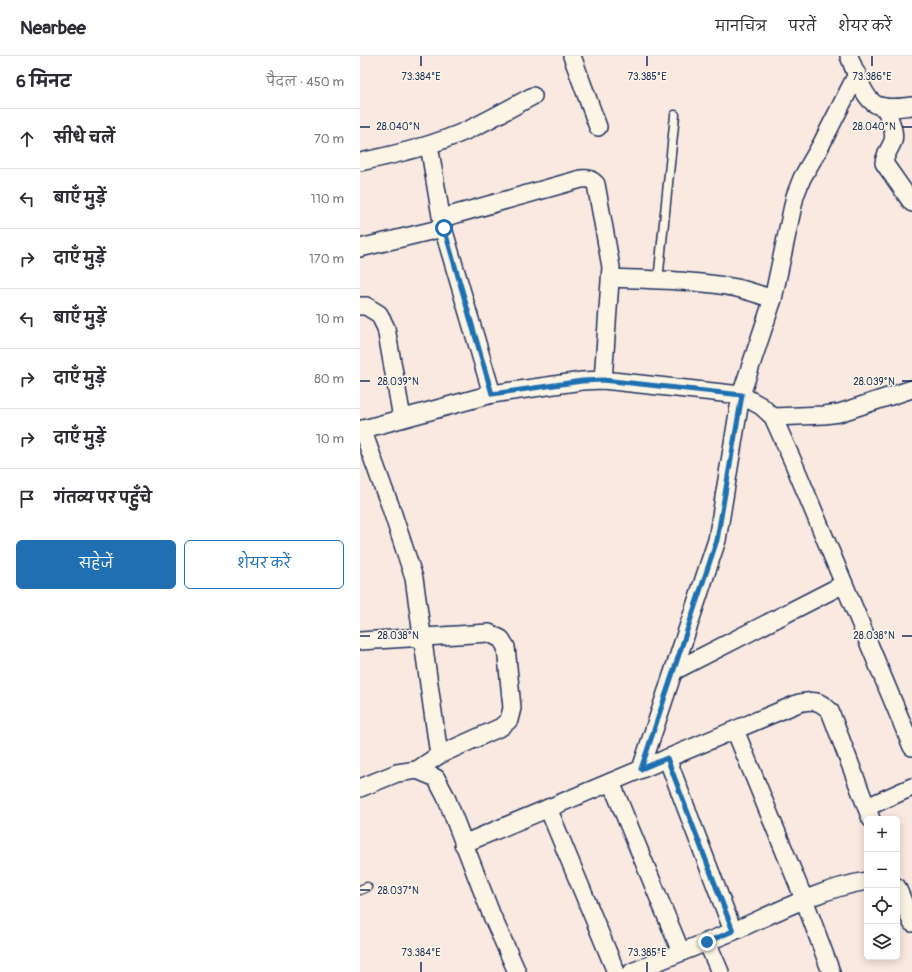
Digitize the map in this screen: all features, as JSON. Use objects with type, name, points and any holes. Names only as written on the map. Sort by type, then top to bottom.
[{"type":"street","points":[[572,56],[598,127]]},
{"type":"street","points":[[849,56],[863,90],[870,100],[877,105],[885,107],[892,108],[912,106]]},
{"type":"street","points":[[641,769],[717,540],[742,395],[773,299],[795,196],[802,178],[821,145],[857,74]]},
{"type":"street","points":[[360,162],[396,155],[429,145],[470,129],[533,96]]},
{"type":"street","points":[[885,107],[894,136],[893,141],[884,157],[884,162],[912,203]]},
{"type":"street","points":[[429,145],[443,223],[492,394]]},
{"type":"street","points":[[360,248],[581,179],[587,178],[592,180],[596,184],[612,267],[603,380]]},
{"type":"street","points":[[610,278],[691,282],[738,288],[773,299]]},
{"type":"street","points":[[360,306],[366,306],[379,314],[386,328],[402,418]]},
{"type":"street","points":[[439,755],[414,578],[390,504],[382,487],[361,430],[492,394],[582,381],[603,380],[742,395],[761,406],[773,417],[912,747]]},
{"type":"street","points":[[773,417],[839,413],[912,389]]},
{"type":"street","points":[[674,671],[844,584]]},
{"type":"street","points":[[360,641],[422,638],[489,632],[502,639],[506,647],[512,708],[509,720],[502,727],[439,755],[417,770],[397,773],[360,788]]},
{"type":"street","points":[[463,844],[799,703],[812,700],[822,703],[830,711],[869,813],[912,787]]},
{"type":"street","points":[[735,730],[804,899],[831,972]]},
{"type":"street","points":[[667,758],[733,931]]},
{"type":"street","points":[[417,770],[436,778],[446,797],[492,916],[517,972]]},
{"type":"street","points":[[611,782],[681,952]]},
{"type":"street","points":[[548,808],[616,972]]},
{"type":"street","points":[[632,972],[733,931],[804,899],[847,884],[864,881]]},
{"type":"street","points":[[900,887],[912,890]]},
{"type":"street","points":[[898,888],[912,924]]},
{"type":"street","points":[[707,942],[720,972]]},
{"type":"lane","points":[[658,281],[675,116]]},
{"type":"route","points":[[444,228],[492,394],[582,381],[603,380],[742,395],[717,540],[710,565],[641,769],[667,758],[733,931],[707,942]]}]
